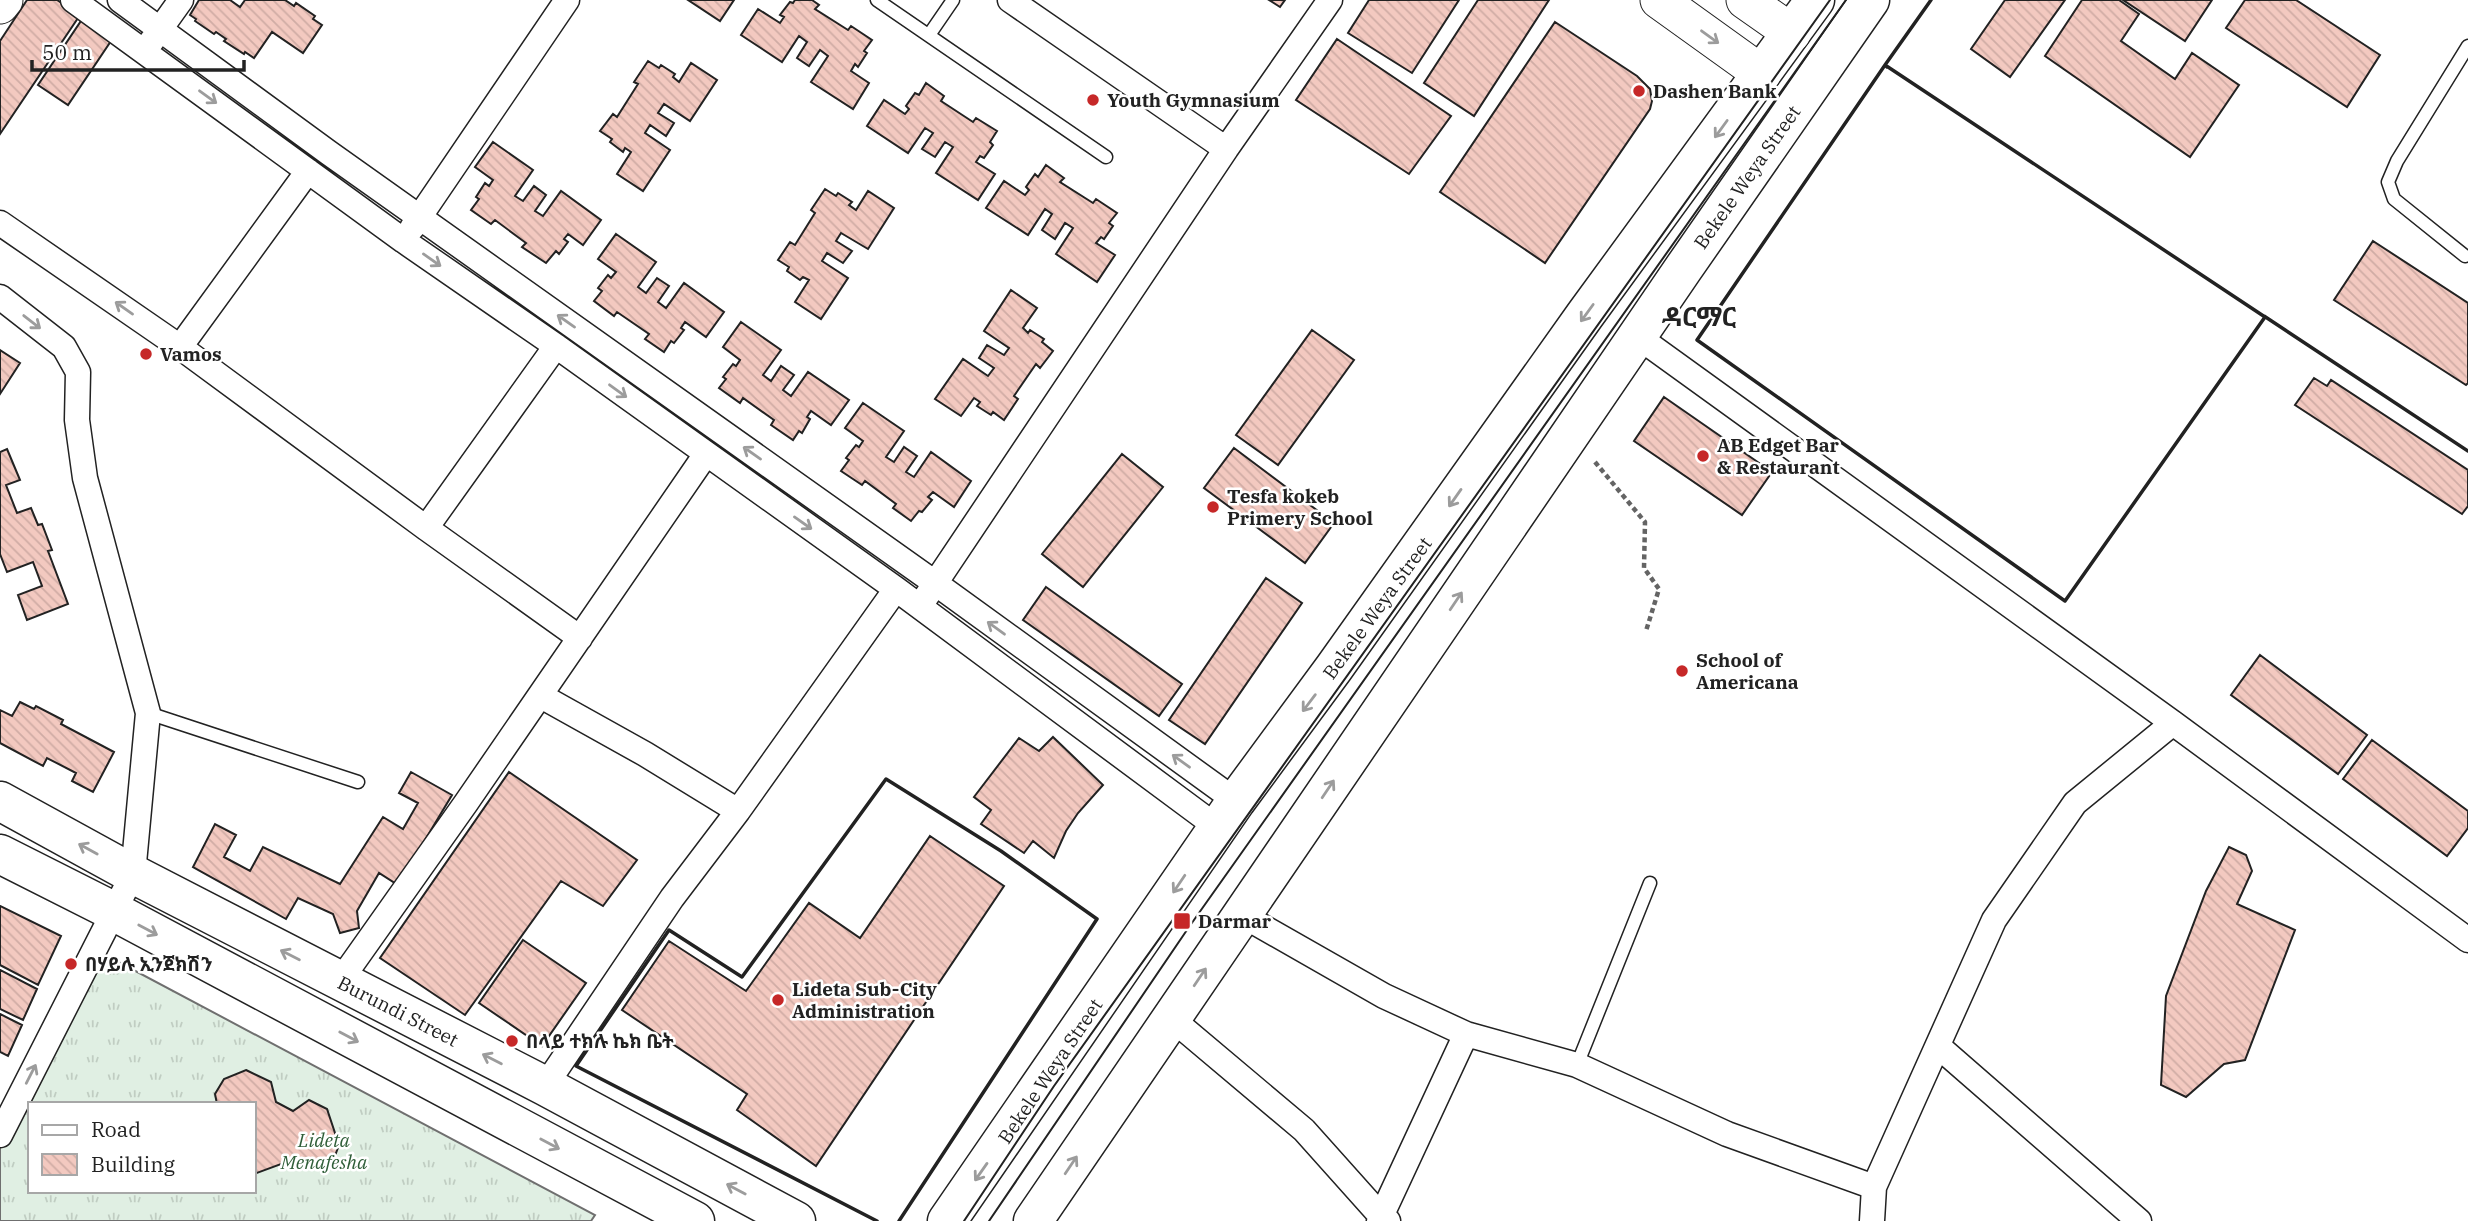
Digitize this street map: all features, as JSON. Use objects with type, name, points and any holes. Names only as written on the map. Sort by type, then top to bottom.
[{"type":"main road","name":"Bekele Weya Street","points":[[947,1221],[1227,814],[1815,0]]},
{"type":"main road","name":"Bekele Weya Street","points":[[1036,1219],[1637,336],[1870,0]]},
{"type":"main road","points":[[1683,269],[1733,222],[1898,0]]},
{"type":"main road","name":"Burundi Street","points":[[0,801],[132,874],[545,1086],[796,1221]]},
{"type":"main road","points":[[0,854],[695,1221]]},
{"type":"street","points":[[0,5],[4,0]]},
{"type":"street","points":[[73,0],[404,241],[556,346],[919,607],[1227,814]]},
{"type":"street","points":[[120,0],[935,583],[1227,814]]},
{"type":"street","points":[[145,51],[181,0]]},
{"type":"street","points":[[404,241],[567,0]]},
{"type":"street","points":[[1010,0],[1226,149]]},
{"type":"street","points":[[919,607],[1226,149],[1330,0]]},
{"type":"street","points":[[1659,0],[1762,74]]},
{"type":"street","points":[[1745,0],[1792,33]]},
{"type":"street","points":[[180,347],[308,171]]},
{"type":"street","points":[[0,223],[180,347],[580,638]]},
{"type":"street","points":[[0,297],[64,347],[78,372],[77,420],[85,478],[148,713],[132,874],[0,1135]]},
{"type":"street","points":[[1637,336],[2468,940]]},
{"type":"street","points":[[426,528],[556,346]]},
{"type":"street","points":[[340,981],[541,696],[706,454]]},
{"type":"street","points":[[545,1086],[672,898],[738,811],[896,589]]},
{"type":"street","points":[[541,696],[646,754],[738,811]]},
{"type":"street","points":[[1872,1221],[1874,1187],[1994,920],[2075,803],[2173,723]]},
{"type":"street","points":[[1242,915],[1384,996],[1466,1034],[1577,1065],[1727,1134],[1874,1187]]},
{"type":"street","points":[[1171,1018],[1304,1130],[1382,1219],[1466,1034]]},
{"type":"street","points":[[1938,1046],[2139,1221]]},
{"type":"lane","points":[[877,0],[1106,157]]},
{"type":"lane","points":[[929,35],[953,0]]},
{"type":"lane","points":[[2465,256],[2394,199],[2388,182],[2397,161],[2468,46]]},
{"type":"lane","points":[[148,713],[358,782]]},
{"type":"lane","points":[[1577,1065],[1650,883]]},
{"type":"path","points":[[1595,462],[1646,522],[1644,568],[1659,589],[1646,631]]},
{"type":"green space","name":"Lideta Menafesha","points":[[94,949],[595,1215],[591,1221],[0,1221],[0,1135]]},
{"type":"building","points":[[27,0],[57,0],[80,15],[0,134],[0,41]]},
{"type":"building","points":[[199,0],[230,0],[240,7],[245,0],[285,0],[294,6],[296,3],[315,16],[313,19],[322,25],[303,53],[272,32],[254,58],[195,21],[190,15]]},
{"type":"building","points":[[688,0],[734,0],[720,21]]},
{"type":"building","points":[[812,0],[819,5],[815,9],[848,30],[851,26],[872,40],[858,67],[855,64],[851,71],[869,83],[853,109],[811,82],[828,56],[820,50],[809,66],[797,58],[807,42],[799,36],[782,62],[741,35],[758,9],[780,23],[784,17],[780,15],[790,2]]},
{"type":"building","points":[[1269,0],[1285,0],[1280,7]]},
{"type":"building","points":[[1369,0],[1459,0],[1412,73],[1348,33]]},
{"type":"building","points":[[1478,0],[1549,0],[1474,116],[1424,83]]},
{"type":"building","points":[[2005,0],[2065,0],[2010,77],[1971,49]]},
{"type":"building","points":[[2082,0],[2119,0],[2139,14],[2121,41],[2175,79],[2192,53],[2239,85],[2190,157],[2045,56]]},
{"type":"building","points":[[2123,0],[2212,0],[2185,41]]},
{"type":"building","points":[[2245,0],[2296,0],[2380,55],[2347,107],[2226,28]]},
{"type":"building","points":[[85,15],[115,35],[68,105],[38,85]]},
{"type":"building","name":"Dashen Bank","points":[[1555,22],[1637,76],[1650,89],[1652,101],[1650,109],[1545,263],[1440,192]]},
{"type":"building","points":[[1337,39],[1451,116],[1409,174],[1296,100]]},
{"type":"building","points":[[648,61],[675,74],[673,77],[679,82],[691,63],[717,80],[690,121],[664,104],[658,113],[674,123],[666,136],[650,125],[645,133],[670,150],[643,191],[617,174],[631,152],[625,148],[623,152],[610,142],[612,139],[600,131],[613,114],[617,117],[638,84],[634,82]]},
{"type":"building","points":[[926,83],[944,96],[941,101],[973,122],[976,118],[997,131],[990,142],[993,145],[984,158],[980,156],[976,162],[995,174],[978,200],[936,173],[953,147],[945,142],[935,157],[922,149],[933,133],[925,128],[908,153],[867,126],[884,100],[905,114],[909,109],[906,106],[915,93],[919,95]]},
{"type":"building","points":[[493,142],[533,170],[515,196],[523,201],[534,186],[546,195],[535,211],[543,216],[561,191],[601,220],[583,245],[568,234],[564,239],[568,242],[559,254],[556,251],[546,263],[522,247],[526,243],[495,220],[491,224],[471,210],[485,183],[489,186],[493,180],[475,167]]},
{"type":"building","points":[[1046,165],[1064,178],[1060,182],[1093,203],[1096,199],[1117,213],[1109,223],[1113,226],[1104,239],[1101,237],[1096,243],[1115,255],[1097,282],[1056,254],[1073,228],[1065,223],[1055,239],[1042,230],[1052,214],[1045,209],[1028,235],[986,208],[1004,181],[1025,195],[1029,190],[1026,187],[1035,174],[1038,177]]},
{"type":"building","points":[[825,189],[852,202],[849,205],[856,210],[868,191],[894,208],[868,249],[841,233],[836,241],[852,251],[843,263],[827,253],[822,261],[848,278],[821,319],[795,302],[809,280],[803,277],[800,280],[787,271],[789,267],[778,260],[790,242],[795,245],[815,213],[811,210]]},
{"type":"building","points":[[616,234],[656,262],[638,287],[646,293],[657,278],[669,286],[658,302],[666,308],[684,283],[724,312],[706,337],[685,322],[681,328],[684,330],[674,343],[671,341],[664,352],[645,339],[649,334],[617,312],[614,316],[594,301],[602,291],[598,288],[608,275],[611,278],[616,272],[598,259]]},
{"type":"building","points":[[2373,241],[2468,303],[2466,385],[2334,300]]},
{"type":"building","points":[[1011,290],[1037,308],[1023,328],[1028,333],[1030,330],[1044,339],[1042,342],[1053,351],[1040,368],[1036,364],[1014,396],[1018,399],[1004,420],[977,406],[980,402],[974,398],[961,416],[935,399],[963,359],[988,376],[994,368],[979,358],[987,345],[1004,355],[1009,348],[984,331]]},
{"type":"building","points":[[741,322],[781,350],[763,375],[771,381],[781,366],[794,375],[783,390],[791,396],[808,372],[849,400],[831,425],[811,411],[807,417],[810,419],[802,433],[799,431],[793,440],[771,425],[774,420],[743,398],[740,403],[719,388],[726,379],[723,377],[733,364],[736,366],[740,360],[723,347]]},
{"type":"building","points":[[1312,330],[1354,360],[1278,465],[1236,435]]},
{"type":"building","points":[[0,350],[20,363],[0,394]]},
{"type":"building","points":[[2314,378],[2327,386],[2331,380],[2468,470],[2468,506],[2462,514],[2295,405]]},
{"type":"building","name":"AB Edget Bar & Restaurant","points":[[1664,397],[1772,472],[1742,515],[1634,441]]},
{"type":"building","points":[[863,403],[904,431],[886,457],[894,462],[904,447],[917,456],[906,472],[914,477],[931,452],[971,481],[954,507],[933,492],[928,497],[932,500],[911,521],[893,508],[896,504],[865,481],[862,485],[841,471],[849,460],[846,458],[856,445],[859,447],[863,441],[845,428]]},
{"type":"building","points":[[1234,448],[1334,523],[1305,563],[1204,488]]},
{"type":"building","points":[[7,449],[20,480],[6,485],[17,513],[31,508],[38,525],[42,524],[52,550],[48,551],[68,604],[27,620],[18,595],[42,586],[33,562],[7,572],[0,554],[0,452]]},
{"type":"building","points":[[1122,454],[1163,487],[1083,587],[1042,554]]},
{"type":"building","points":[[1266,578],[1302,603],[1205,744],[1169,720]]},
{"type":"building","points":[[1046,587],[1182,684],[1159,716],[1023,620]]},
{"type":"building","points":[[2260,655],[2367,735],[2338,774],[2231,695]]},
{"type":"building","points":[[20,702],[34,709],[36,706],[63,720],[61,724],[114,752],[93,792],[72,781],[76,773],[47,758],[43,766],[0,743],[0,710],[12,716]]},
{"type":"building","points":[[1053,737],[1103,785],[1078,813],[1066,831],[1054,858],[1033,841],[1024,853],[981,824],[991,810],[974,797],[1019,738],[1039,751]]},
{"type":"building","points":[[2372,740],[2468,811],[2468,828],[2447,856],[2343,779]]},
{"type":"building","points":[[411,772],[452,795],[398,885],[379,873],[357,911],[359,928],[340,933],[333,914],[298,898],[286,919],[193,867],[215,824],[236,835],[224,857],[250,871],[263,847],[340,884],[383,817],[403,829],[418,803],[399,793]]},
{"type":"building","points":[[509,772],[637,860],[603,906],[561,881],[465,1015],[380,958]]},
{"type":"building","name":"Lideta Sub-City Administration","points":[[930,836],[1004,886],[816,1166],[737,1110],[747,1094],[622,1010],[669,941],[746,991],[809,903],[860,938]]},
{"type":"building","points":[[2229,847],[2246,855],[2252,871],[2237,904],[2295,930],[2245,1060],[2224,1064],[2186,1097],[2161,1085],[2166,996],[2206,891]]},
{"type":"building","points":[[0,906],[61,936],[38,985],[0,965]]},
{"type":"building","points":[[523,940],[586,983],[542,1046],[479,1003]]},
{"type":"building","points":[[0,970],[37,989],[23,1020],[0,1009]]},
{"type":"building","points":[[0,1014],[22,1025],[8,1056],[0,1052]]},
{"type":"building","points":[[246,1070],[271,1082],[276,1102],[293,1111],[309,1100],[327,1109],[339,1145],[333,1161],[310,1169],[289,1161],[256,1173],[256,1102],[217,1102],[215,1094],[224,1079]]},
{"type":"tram line","points":[[964,1221],[1054,1086],[1830,0]]},
{"type":"tram line","points":[[989,1221],[1189,927],[1846,0]]},
{"type":"wall","points":[[1887,67],[1885,65],[1931,0]]},
{"type":"wall","points":[[1885,65],[2265,317],[2065,601],[1697,340],[1885,65]]},
{"type":"wall","points":[[2264,316],[2468,451]]},
{"type":"wall","points":[[877,1221],[576,1066],[669,930],[742,977],[886,779],[1001,851],[1097,919],[899,1221]]},
{"type":"place","name":"Dashen Bank","points":[[1639,91]]},
{"type":"place","name":"Youth Gymnasium","points":[[1093,100]]},
{"type":"place","name":"Vamos","points":[[146,354]]},
{"type":"place","name":"AB Edget Bar & Restaurant","points":[[1703,456]]},
{"type":"place","name":"Tesfa kokeb Primery School","points":[[1213,507]]},
{"type":"place","name":"School of Americana","points":[[1682,671]]},
{"type":"place","name":"Darmar","points":[[1182,921]]},
{"type":"place","name":"በሃይሉ ኢንጀክሽን","points":[[71,964]]},
{"type":"place","name":"Lideta Sub-City Administration","points":[[778,1000]]},
{"type":"place","name":"በላይ ተክሉ ኬክ ቤት","points":[[512,1041]]},
{"type":"district","name":"ዳርማር","points":[[1699,317]]}]
